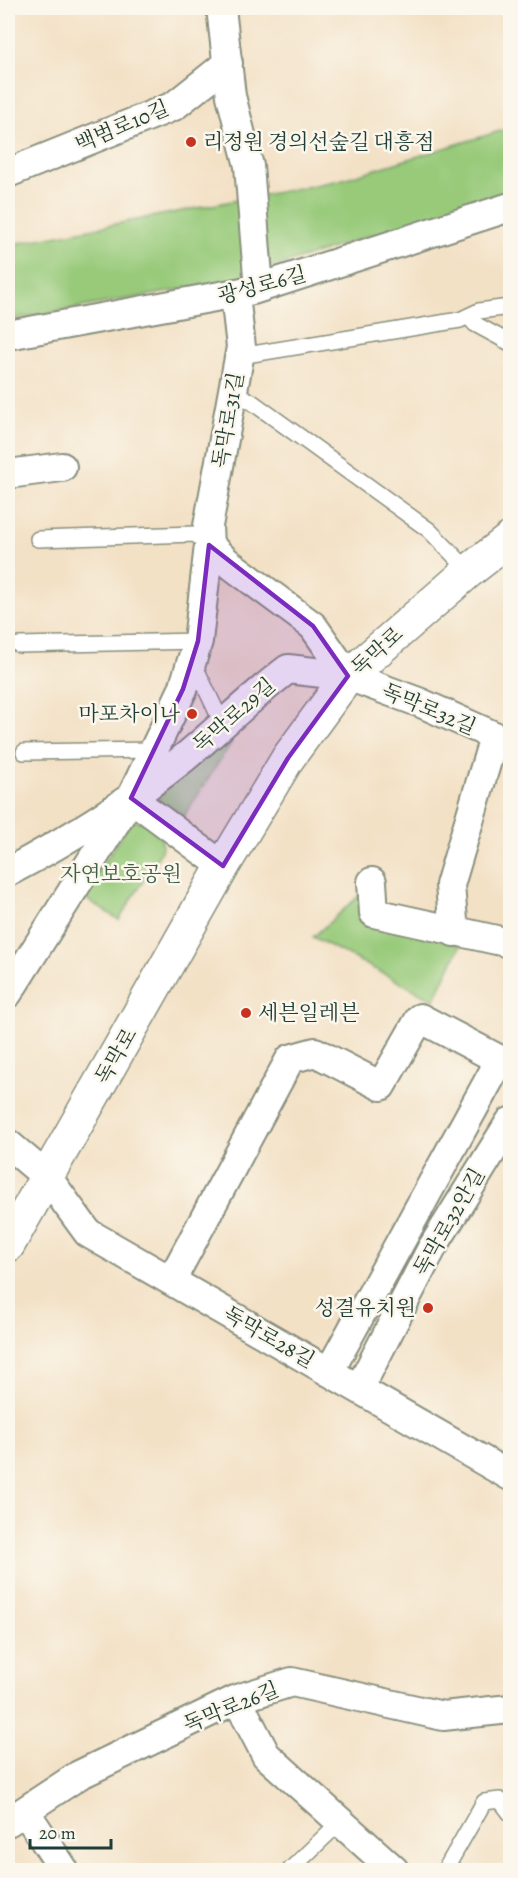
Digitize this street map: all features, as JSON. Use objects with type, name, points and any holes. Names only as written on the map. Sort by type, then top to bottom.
[{"type":"main road","name":"독막로","points":[[8,1245],[223,866],[288,758],[348,676],[469,571],[510,540]]},
{"type":"street","points":[[221,8],[231,96],[249,166],[247,291]]},
{"type":"street","name":"백범로10길","points":[[8,173],[174,106],[228,63]]},
{"type":"street","name":"광성로6길","points":[[8,335],[247,291],[510,207]]},
{"type":"street","name":"독막로31길","points":[[209,545],[208,526],[240,356],[247,291]]},
{"type":"street","points":[[8,474],[62,467]]},
{"type":"street","points":[[209,545],[195,650],[183,689],[131,798],[223,866]]},
{"type":"street","points":[[209,545],[227,562],[313,626],[348,676]]},
{"type":"street","name":"독막로29길","points":[[8,872],[56,846],[131,798],[288,669],[348,676]]},
{"type":"street","name":"독막로32길","points":[[348,676],[421,703],[502,740]]},
{"type":"street","points":[[454,932],[450,885],[502,740]]},
{"type":"street","name":"독막로29길","points":[[8,993],[131,798]]},
{"type":"street","points":[[372,882],[374,914],[510,943]]},
{"type":"street","points":[[171,1281],[290,1059],[315,1052],[381,1086],[420,1018],[500,1059],[329,1372]]},
{"type":"street","name":"독막로32안길","points":[[359,1389],[432,1248],[510,1122]]},
{"type":"street","points":[[8,1144],[46,1177]]},
{"type":"street","name":"독막로28길","points":[[46,1177],[88,1233],[510,1476]]},
{"type":"street","name":"독막로26길","points":[[16,1816],[79,1775],[237,1699],[292,1682],[443,1716],[510,1709]]},
{"type":"street","points":[[237,1699],[266,1755],[394,1870]]},
{"type":"street","points":[[16,1816],[64,1870]]},
{"type":"lane","points":[[240,356],[460,320],[479,311],[510,307]]},
{"type":"lane","points":[[468,316],[475,324],[510,343]]},
{"type":"lane","points":[[233,392],[252,402],[429,530],[469,571]]},
{"type":"lane","points":[[38,539],[195,534],[209,545]]},
{"type":"lane","points":[[19,645],[195,650],[222,725]]},
{"type":"lane","points":[[24,752],[154,750]]},
{"type":"lane","points":[[445,1870],[484,1802],[500,1800],[510,1813]]},
{"type":"lane","points":[[290,1870],[341,1821]]},
{"type":"highlighted area","points":[[209,545],[313,626],[348,676],[288,758],[223,866],[131,798],[183,689],[198,641]]},
{"type":"green space","points":[[510,128],[510,191],[230,281],[8,320],[8,245],[340,180]]},
{"type":"green space","name":"자연보호공원","points":[[226,738],[231,743],[181,821],[151,799]]},
{"type":"green space","name":"자연보호공원","points":[[136,821],[148,824],[157,831],[162,845],[161,852],[119,920],[81,896],[130,824]]},
{"type":"green space","points":[[359,896],[460,946],[434,1000],[313,937]]},
{"type":"place","name":"리정원 경의선숲길 대흥점","points":[[191,142]]},
{"type":"place","name":"마포차이나","points":[[192,714]]},
{"type":"place","name":"세븐일레븐","points":[[246,1013]]},
{"type":"place","name":"성결유치원","points":[[428,1308]]}]
